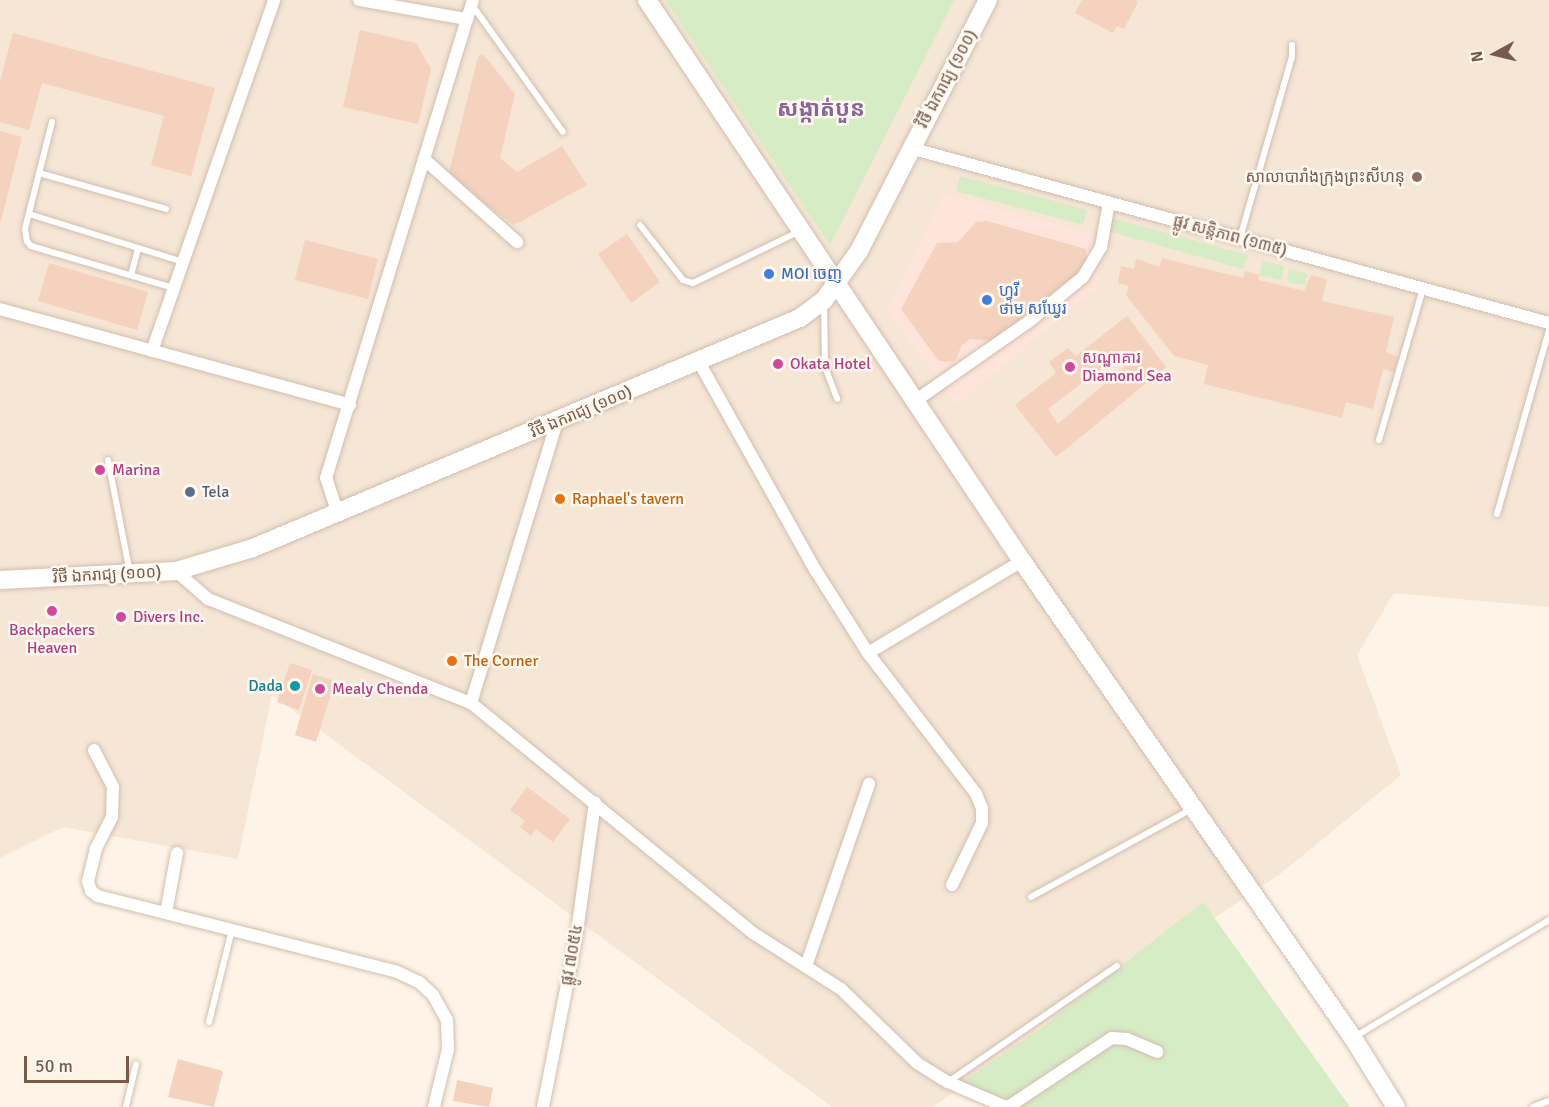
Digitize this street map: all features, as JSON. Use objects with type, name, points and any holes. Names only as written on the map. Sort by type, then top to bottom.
[{"type":"street","points":[[152,351],[274,0]]},
{"type":"street","points":[[359,0],[466,19]]},
{"type":"street","points":[[647,0],[1022,561],[1353,1038],[1396,1107]]},
{"type":"street","name":"វិថី ឯករាជ្យ (១០០)","points":[[0,580],[130,576],[176,571],[253,548],[800,318],[824,300],[859,251],[988,0]]},
{"type":"street","points":[[338,514],[326,478],[472,2]]},
{"type":"street","name":"ផ្លូវ សន្តិភាព (១៣៥)","points":[[910,148],[1549,323]]},
{"type":"street","points":[[424,159],[517,242]]},
{"type":"street","points":[[915,401],[1027,323],[1083,277],[1101,247],[1109,203]]},
{"type":"street","points":[[0,309],[350,405]]},
{"type":"street","points":[[699,362],[816,571],[868,653],[955,763],[982,808],[982,823],[951,885]]},
{"type":"street","points":[[471,703],[557,422]]},
{"type":"street","points":[[868,653],[1022,561]]},
{"type":"street","points":[[176,571],[208,599],[471,703],[753,933],[841,988],[917,1063],[948,1082],[1007,1107],[1112,1038],[1157,1052]]},
{"type":"street","points":[[94,750],[113,787],[112,817],[96,849],[87,881],[91,891],[166,913],[395,971],[419,982],[433,995],[447,1020],[448,1048],[434,1107]]},
{"type":"street","points":[[806,966],[868,784]]},
{"type":"street","name":"ផ្លូវ ៧០៥៤","points":[[543,1107],[576,939],[595,802]]},
{"type":"street","points":[[166,913],[177,853]]},
{"type":"lane","points":[[472,2],[563,132]]},
{"type":"lane","points":[[1239,238],[1292,57],[1292,45]]},
{"type":"lane","points":[[52,122],[25,229],[31,246],[174,288]]},
{"type":"lane","points":[[39,173],[166,209]]},
{"type":"lane","points":[[29,214],[183,262]]},
{"type":"lane","points":[[640,225],[682,280],[693,283],[801,230]]},
{"type":"lane","points":[[131,275],[138,248]]},
{"type":"lane","points":[[1379,440],[1423,289]]},
{"type":"lane","points":[[824,300],[825,367],[837,399]]},
{"type":"lane","points":[[1497,514],[1549,330]]},
{"type":"lane","points":[[108,460],[130,576]]},
{"type":"lane","points":[[1031,897],[1194,808]]},
{"type":"lane","points":[[1353,1038],[1549,920]]},
{"type":"lane","points":[[209,1022],[232,930]]},
{"type":"lane","points":[[948,1082],[1117,966]]},
{"type":"lane","points":[[126,1107],[136,1064]]},
{"type":"lane","points":[[1533,1107],[1549,1101]]},
{"type":"shaded area","points":[[0,0],[1549,0],[1549,607],[1394,593],[1357,655],[1401,775],[1280,874],[932,1107],[832,1107],[272,695],[238,859],[63,827],[0,858]]},
{"type":"shaded area","name":"ហ្វូរី ថាម សឃ្វែរ","points":[[943,193],[1107,238],[1096,289],[956,405],[887,311]]},
{"type":"green space","points":[[665,0],[954,0],[830,245]]},
{"type":"green space","points":[[960,176],[1087,210],[1083,225],[956,191]]},
{"type":"green space","points":[[1111,218],[1248,255],[1243,269],[1108,231]]},
{"type":"green space","points":[[1263,261],[1284,266],[1281,280],[1259,275]]},
{"type":"green space","points":[[1289,269],[1308,274],[1304,285],[1287,282]]},
{"type":"green space","points":[[1203,902],[1350,1107],[988,1107],[955,1087],[1043,1027]]},
{"type":"building","points":[[1082,0],[1135,0],[1138,2],[1124,29],[1117,26],[1113,33],[1075,13]]},
{"type":"building","points":[[360,30],[416,43],[431,69],[418,124],[343,107]]},
{"type":"building","points":[[13,33],[215,88],[191,176],[151,165],[164,116],[42,83],[29,130],[0,122],[0,81]]},
{"type":"building","points":[[483,54],[515,94],[500,158],[517,172],[562,146],[587,185],[514,225],[448,176],[478,57]]},
{"type":"building","points":[[0,131],[22,137],[1,221],[0,221]]},
{"type":"building","points":[[987,221],[1086,249],[1086,261],[1077,274],[996,341],[970,339],[962,345],[955,361],[938,360],[901,309],[937,243],[958,242],[976,222]]},
{"type":"building","points":[[627,234],[660,282],[631,303],[598,254]]},
{"type":"building","points":[[305,240],[378,259],[368,299],[295,280]]},
{"type":"building","points":[[1162,258],[1243,278],[1245,271],[1259,275],[1259,280],[1304,291],[1311,275],[1327,279],[1322,301],[1394,317],[1386,352],[1398,357],[1394,372],[1383,369],[1373,409],[1346,402],[1342,418],[1204,384],[1208,365],[1174,356],[1126,295],[1129,286],[1118,283],[1121,266],[1134,269],[1136,259],[1160,267]]},
{"type":"building","points":[[49,263],[148,292],[137,330],[38,301]]},
{"type":"building","points":[[1127,316],[1166,367],[1056,457],[1015,405],[1056,373],[1049,362],[1068,348],[1076,356]],"holes":[[[1122,352],[1131,361],[1058,424],[1048,409]]]},
{"type":"building","name":"Dada","points":[[290,663],[312,670],[299,710],[277,702]]},
{"type":"building","points":[[313,674],[335,681],[316,742],[295,735]]},
{"type":"building","points":[[527,787],[570,819],[553,842],[536,829],[531,836],[520,827],[525,821],[510,810]]},
{"type":"building","points":[[178,1059],[223,1071],[214,1107],[168,1097]]},
{"type":"building","points":[[457,1080],[493,1088],[489,1107],[453,1101]]},
{"type":"place","name":"សាលាបារាំងក្រុងព្រះសីហនុ","points":[[1417,177]]},
{"type":"place","name":"MOI ចេញ","points":[[769,274]]},
{"type":"place","name":"ហ្វូរី ថាម សឃ្វែរ","points":[[987,300]]},
{"type":"place","name":"Okata Hotel","points":[[778,364]]},
{"type":"place","name":"សណ្ឋាគារ Diamond Sea","points":[[1070,367]]},
{"type":"place","name":"Marina","points":[[100,470]]},
{"type":"place","name":"Tela","points":[[190,492]]},
{"type":"place","name":"Raphael's tavern","points":[[560,499]]},
{"type":"place","name":"Backpackers Heaven","points":[[52,611]]},
{"type":"place","name":"Divers Inc.","points":[[121,617]]},
{"type":"place","name":"The Corner","points":[[452,661]]},
{"type":"place","name":"Dada","points":[[295,686]]},
{"type":"place","name":"Mealy Chenda","points":[[320,689]]},
{"type":"district","name":"សង្កាត់បួន","points":[[821,109]]}]
